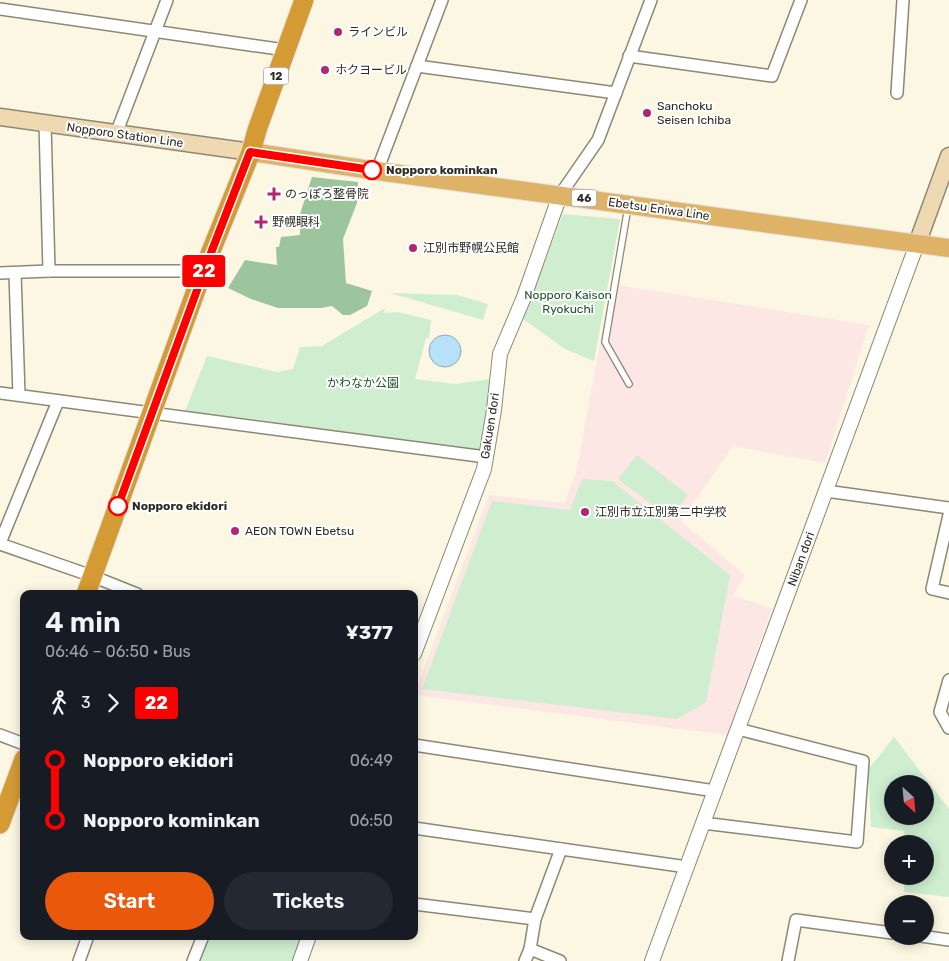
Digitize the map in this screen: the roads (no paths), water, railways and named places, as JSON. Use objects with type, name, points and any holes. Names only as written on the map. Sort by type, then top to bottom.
[{"type":"highway","name":"12","points":[[89,585],[204,271],[250,152],[256,130],[304,0]]},
{"type":"highway","points":[[0,824],[20,773]]},
{"type":"main road","name":"Nopporo Station Line","points":[[0,117],[250,152]]},
{"type":"main road","name":"Ebetsu Eniwa Line","points":[[250,152],[377,171],[949,248]]},
{"type":"main road","name":"Niban dori","points":[[917,244],[949,156]]},
{"type":"street","points":[[116,134],[167,0]]},
{"type":"street","points":[[377,171],[442,0]]},
{"type":"street","points":[[560,195],[598,140],[651,0]]},
{"type":"street","points":[[629,56],[772,76],[801,0]]},
{"type":"street","points":[[897,93],[903,0]]},
{"type":"street","points":[[0,9],[285,50]]},
{"type":"street","points":[[417,66],[616,92]]},
{"type":"street","points":[[45,124],[49,271]]},
{"type":"street","name":"Gakuen dori","points":[[418,643],[484,468],[494,410],[500,354],[524,297],[560,195]]},
{"type":"street","name":"Niban dori","points":[[652,961],[917,244]]},
{"type":"street","points":[[0,273],[49,271],[204,271]]},
{"type":"street","points":[[15,273],[19,395]]},
{"type":"street","points":[[0,393],[486,457]]},
{"type":"street","points":[[58,401],[0,543],[89,585],[116,590]]},
{"type":"street","points":[[826,490],[949,508]]},
{"type":"street","points":[[949,515],[932,590],[949,593]]},
{"type":"street","points":[[949,680],[940,712],[949,728]]},
{"type":"street","points":[[703,823],[857,842],[863,761],[738,729]]},
{"type":"street","points":[[0,735],[20,742]]},
{"type":"street","points":[[418,747],[715,791]]},
{"type":"street","points":[[418,829],[687,867]]},
{"type":"street","points":[[525,961],[530,949],[535,920],[561,849]]},
{"type":"street","points":[[418,905],[535,920]]},
{"type":"street","points":[[788,961],[796,920],[884,932]]},
{"type":"street","points":[[934,938],[949,940]]},
{"type":"street","points":[[78,961],[86,940]]},
{"type":"street","points":[[193,961],[201,940]]},
{"type":"street","points":[[300,961],[308,940]]},
{"type":"street","points":[[530,949],[560,961]]},
{"type":"lane","points":[[629,204],[605,342],[629,384]]},
{"type":"water","points":[[445,335],[451,336],[456,340],[460,345],[460,357],[456,362],[451,366],[445,367],[439,366],[434,362],[430,357],[429,351],[430,345],[434,340],[439,336]]},
{"type":"place","name":"ラインビル","points":[[338,32]]},
{"type":"place","name":"ホクヨービル","points":[[325,70]]},
{"type":"place","name":"Sanchoku Seisen Ichiba","points":[[647,113]]},
{"type":"place","name":"Nopporo kominkan","points":[[372,170]]},
{"type":"place","name":"のっぽろ整骨院","points":[[274,194]]},
{"type":"place","name":"野幌眼科","points":[[261,222]]},
{"type":"place","name":"江別市野幌公民館","points":[[413,248]]},
{"type":"place","name":"Nopporo ekidori","points":[[118,506]]},
{"type":"place","name":"江別市立江別第二中学校","points":[[585,512]]},
{"type":"place","name":"AEON TOWN Ebetsu","points":[[235,531]]},
{"type":"park label","name":"Nopporo Kaison Ryokuchi","points":[[568,302]]},
{"type":"park label","name":"かわなか公園","points":[[363,383]]}]
